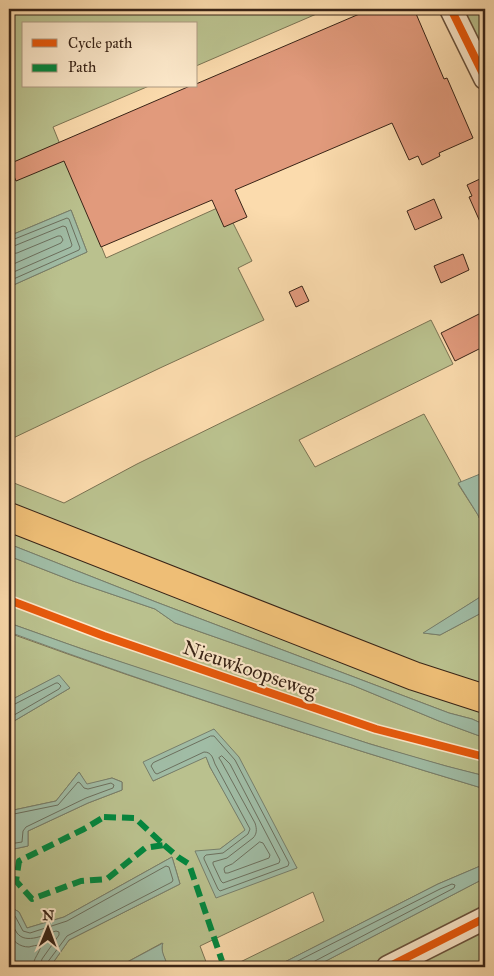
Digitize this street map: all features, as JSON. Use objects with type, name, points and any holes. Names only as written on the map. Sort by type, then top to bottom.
[{"type":"main road","points":[[9,517],[414,676],[485,699]]},
{"type":"street","points":[[451,9],[485,78]]},
{"type":"street","points":[[388,967],[485,918]]},
{"type":"shaded area","points":[[9,9],[328,9],[198,65],[198,22],[22,22],[22,88],[144,88],[53,127],[106,258],[224,205],[252,261],[238,268],[264,320],[9,440],[9,287],[87,252],[71,210],[9,236]]},
{"type":"shaded area","points":[[456,9],[485,9],[485,69]]},
{"type":"shaded area","points":[[431,320],[453,364],[299,440],[315,467],[424,414],[461,481],[458,484],[478,515],[485,531],[485,594],[424,633],[440,635],[485,611],[485,685],[375,650],[9,502],[9,481],[64,503],[137,464]]},
{"type":"shaded area","points":[[9,527],[485,711],[485,725],[156,602],[9,544]]},
{"type":"shaded area","points":[[9,556],[73,581],[155,609],[175,623],[352,685],[485,738],[485,776],[396,752],[249,705],[9,623]]},
{"type":"shaded area","points":[[9,633],[127,675],[246,714],[485,789],[485,864],[438,884],[275,967],[230,967],[324,921],[313,892],[200,946],[208,967],[162,967],[167,964],[162,952],[162,943],[118,967],[50,967],[69,940],[180,884],[172,857],[64,917],[27,928],[19,912],[9,906],[9,850],[28,846],[28,831],[88,803],[122,790],[122,782],[112,778],[87,785],[79,772],[56,801],[9,811],[9,724],[70,688],[58,676],[9,701]],"holes":[[[214,729],[297,868],[220,849],[246,830],[210,767],[206,756],[153,781]]]},
{"type":"shaded area","points":[[485,878],[485,967],[313,967],[322,963]]},
{"type":"water","points":[[71,210],[87,252],[9,287],[9,236]]},
{"type":"water","points":[[485,472],[485,489],[480,493],[485,512],[485,531],[478,515],[458,483]]},
{"type":"water","points":[[9,544],[449,713],[472,719],[485,725],[485,738],[352,685],[175,623],[155,609],[73,581],[9,556]]},
{"type":"water","points":[[485,594],[485,611],[440,635],[423,633]]},
{"type":"water","points":[[9,623],[370,744],[485,776],[485,789],[305,734],[186,695],[9,632]]},
{"type":"water","points":[[59,675],[70,688],[9,724],[9,701]]},
{"type":"water","points":[[214,729],[239,757],[297,868],[216,898],[195,851],[220,849],[245,830],[206,757],[153,781],[143,762]]},
{"type":"water","points":[[79,772],[87,784],[112,778],[122,782],[122,790],[88,803],[28,831],[28,846],[9,850],[9,811],[56,801]]},
{"type":"water","points":[[172,857],[180,884],[69,940],[50,967],[9,967],[9,906],[19,912],[27,928],[64,917]]},
{"type":"water","points":[[485,864],[485,878],[322,963],[313,967],[275,967],[438,884]]},
{"type":"water","points":[[163,943],[162,951],[167,964],[162,967],[118,967]]},
{"type":"building","points":[[371,9],[414,9],[444,79],[447,78],[473,138],[439,153],[440,156],[422,165],[418,156],[409,160],[392,123],[235,190],[247,217],[224,227],[212,200],[101,247],[64,161],[16,181],[9,164],[185,88],[198,88],[198,83]]},
{"type":"building","points":[[482,178],[485,186],[485,233],[469,197],[472,196],[467,185]]},
{"type":"building","points":[[434,199],[442,218],[415,230],[407,211]]},
{"type":"building","points":[[463,254],[469,270],[441,283],[434,266]]},
{"type":"building","points":[[302,286],[309,301],[296,307],[289,292]]},
{"type":"building","points":[[485,311],[485,346],[455,361],[441,333]]},
{"type":"marked path","points":[[104,817],[135,818],[164,845],[145,848],[107,879],[81,881],[32,899],[16,881],[19,861],[104,817]]},
{"type":"marked path","points":[[164,845],[189,864],[222,961]]},
{"type":"cycle path","points":[[451,9],[485,78]]},
{"type":"cycle path","name":"Nieuwkoopseweg","points":[[9,600],[104,636],[376,729],[485,757]]},
{"type":"cycle path","points":[[388,967],[485,918]]}]
